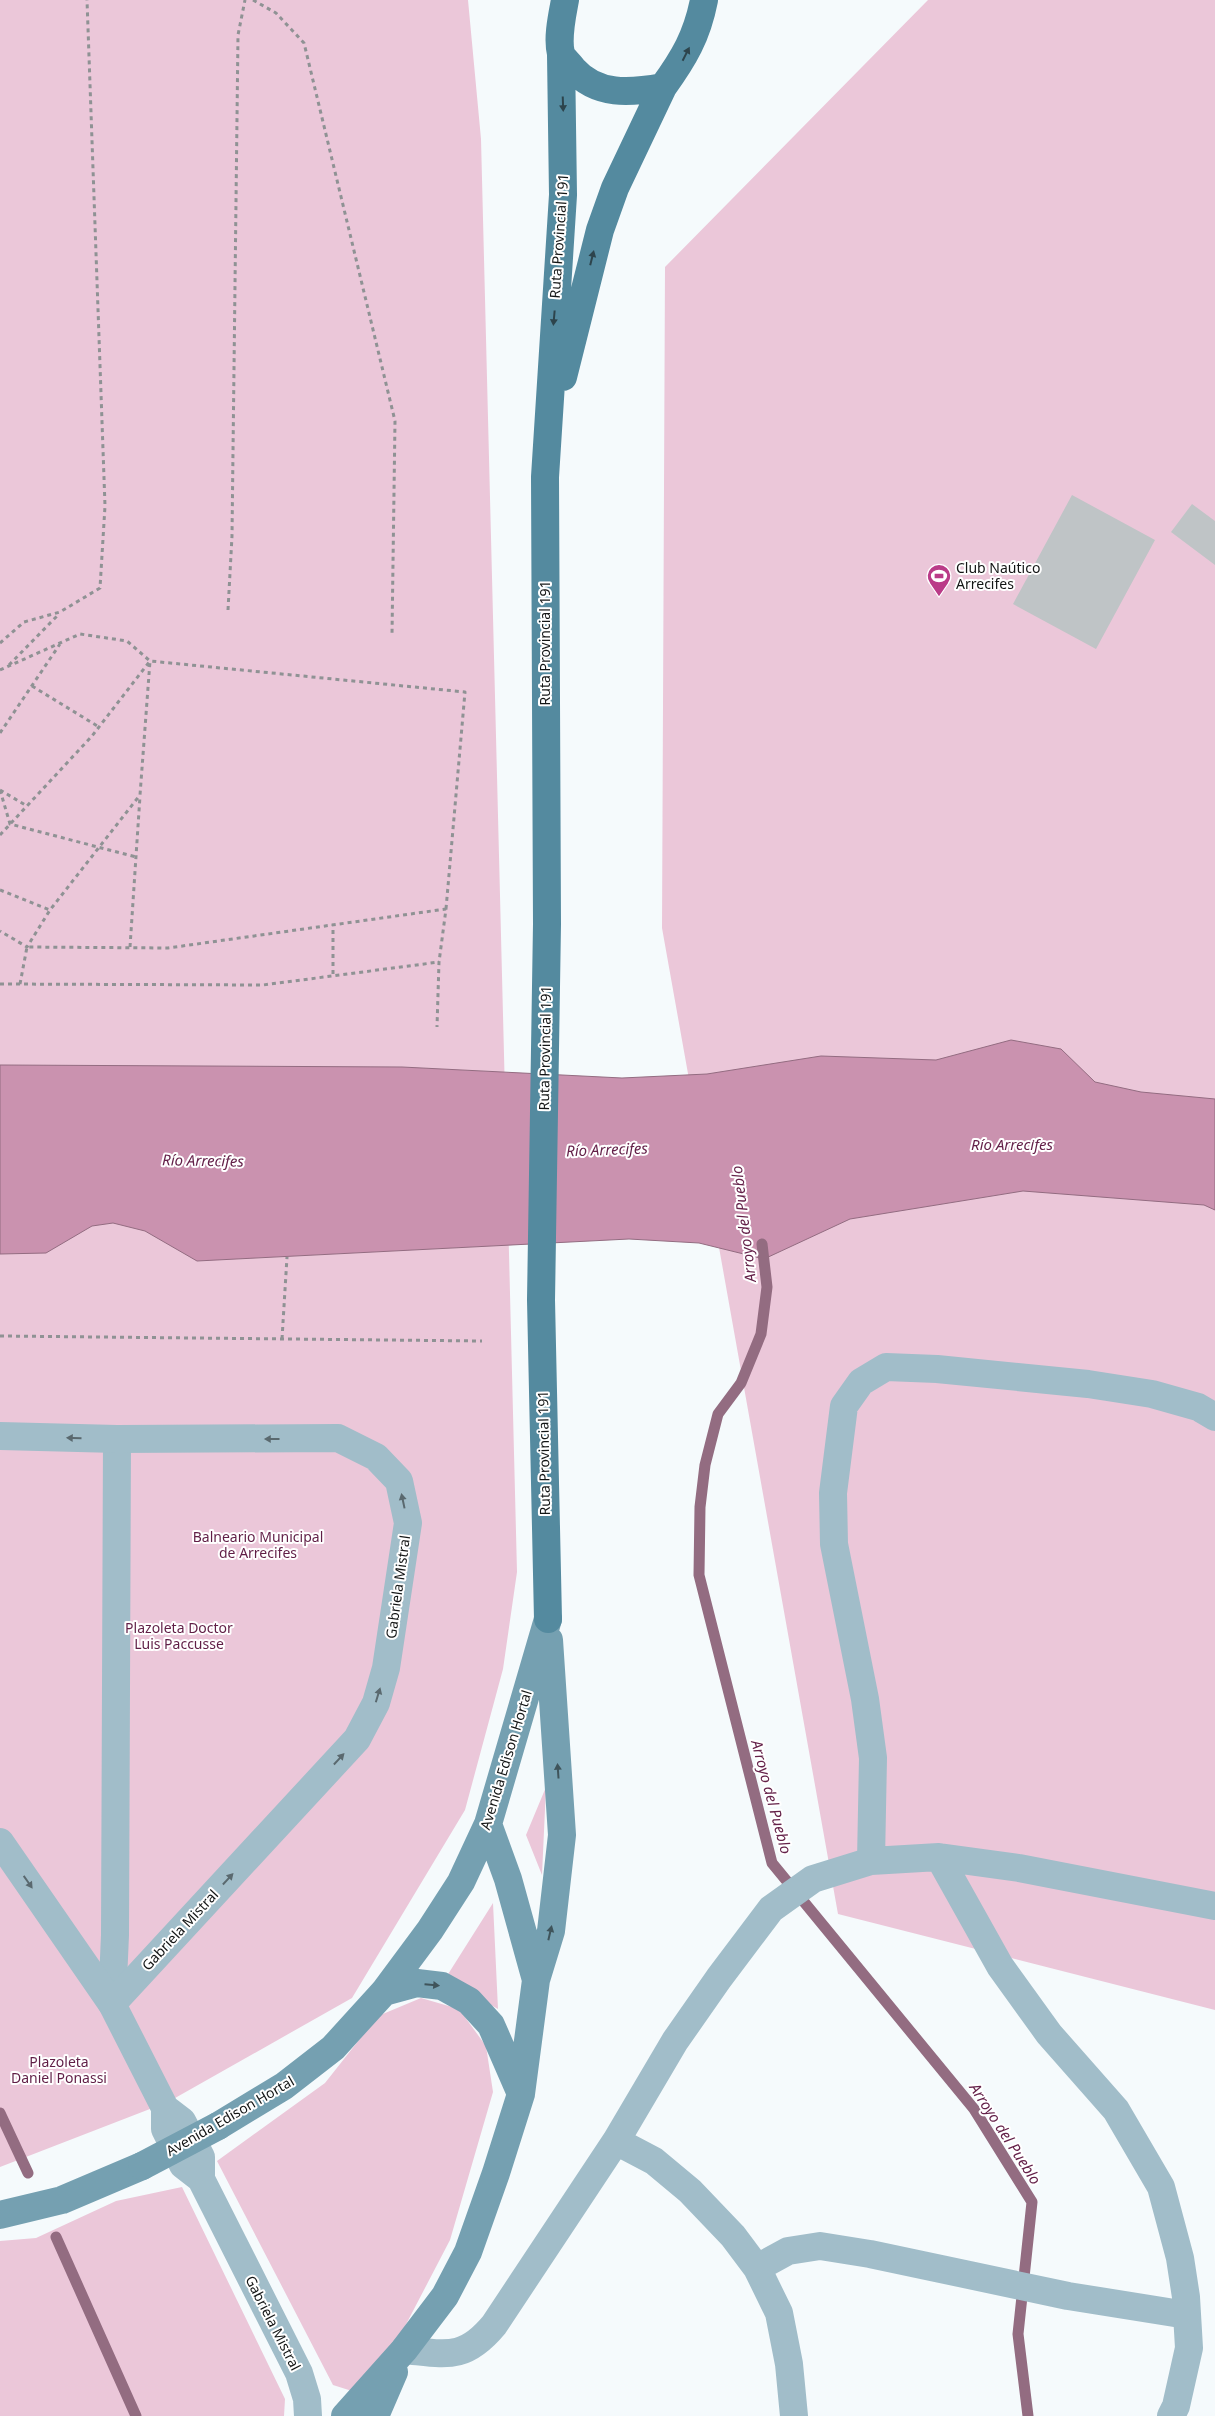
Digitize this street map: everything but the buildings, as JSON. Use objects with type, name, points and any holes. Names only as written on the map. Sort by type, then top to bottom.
[{"type":"main road","name":"Ruta Provincial 191","points":[[548,1619],[540,1300],[547,924],[545,477],[563,195],[564,124],[560,33],[565,0]]},
{"type":"main road","name":"Ruta Provincial 191","points":[[545,477],[568,353],[600,230],[615,188],[662,87],[687,51],[697,30],[704,0]]},
{"type":"main road","points":[[561,55],[580,76],[603,88],[630,93],[662,87]]},
{"type":"main road","points":[[344,2416],[404,2350],[445,2296],[468,2252],[521,2094],[536,1980],[551,1931],[562,1835],[548,1619]]},
{"type":"main road","name":"Avenida Edison Hortal","points":[[0,2215],[62,2200],[142,2166],[218,2126],[284,2086],[333,2048],[384,1992],[430,1930],[461,1882],[488,1824],[548,1619]]},
{"type":"main road","points":[[488,1824],[508,1879],[536,1980]]},
{"type":"main road","points":[[384,1992],[417,1983],[442,1986],[469,2001],[491,2025],[521,2094]]},
{"type":"main road","points":[[374,2416],[404,2350]]},
{"type":"street","points":[[870,1861],[873,1758],[865,1698],[834,1544],[833,1493],[844,1406],[861,1382],[886,1367],[937,1369],[1070,1382],[1152,1394],[1198,1407],[1215,1417]]},
{"type":"street","name":"Gabriela Mistral","points":[[0,1436],[117,1439],[338,1438],[376,1456],[399,1481],[408,1523],[386,1668],[376,1703],[357,1739],[112,2004]]},
{"type":"street","points":[[112,2004],[116,1935],[117,1439]]},
{"type":"street","name":"Gabriela Mistral","points":[[0,1842],[112,2004],[165,2108],[165,2129],[183,2165],[201,2179],[299,2373],[307,2399],[308,2416]]},
{"type":"street","points":[[939,1857],[1000,1966],[1049,2034],[1116,2110],[1161,2187],[1180,2258],[1189,2348],[1176,2406],[1171,2416]]},
{"type":"street","points":[[404,2350],[454,2354],[480,2342],[494,2325],[616,2142],[675,2041],[719,1978],[771,1910],[813,1879],[870,1861],[939,1857],[1019,1868],[1215,1906]]},
{"type":"street","points":[[616,2142],[654,2161],[690,2191],[733,2236],[757,2268],[779,2312],[789,2364],[794,2416]]},
{"type":"street","points":[[757,2268],[788,2250],[820,2246],[870,2254],[1049,2292],[1187,2315]]},
{"type":"path","points":[[7,667],[60,612],[100,588],[105,506],[87,0]]},
{"type":"path","points":[[228,610],[232,536],[238,36],[245,0]]},
{"type":"path","points":[[253,0],[276,13],[304,43],[384,366],[395,421],[392,635]]},
{"type":"path","points":[[0,643],[24,622],[60,612]]},
{"type":"path","points":[[0,670],[80,634],[127,641],[150,661],[465,692],[446,909],[439,962],[437,1026]]},
{"type":"path","points":[[0,733],[60,644]]},
{"type":"path","points":[[0,835],[99,727],[150,661]]},
{"type":"path","points":[[130,947],[150,661]]},
{"type":"path","points":[[32,686],[99,727]]},
{"type":"path","points":[[0,790],[27,806]]},
{"type":"path","points":[[0,790],[10,824]]},
{"type":"path","points":[[20,984],[27,947],[50,910],[140,795]]},
{"type":"path","points":[[10,824],[136,858]]},
{"type":"path","points":[[0,890],[50,910]]},
{"type":"path","points":[[0,931],[27,947],[168,948],[446,909]]},
{"type":"path","points":[[333,924],[333,974]]},
{"type":"path","points":[[0,984],[264,984],[439,962]]},
{"type":"path","points":[[282,1339],[287,1257]]},
{"type":"path","points":[[0,1336],[482,1341]]},
{"type":"green space","name":"Balneario Municipal de Arrecifes","points":[[0,0],[468,0],[481,139],[517,1572],[503,1669],[465,1810],[352,1998],[168,2102],[0,2167]]},
{"type":"green space","points":[[928,0],[1215,0],[1215,2010],[838,1914],[662,928],[665,267]]},
{"type":"green space","points":[[546,1787],[542,1875],[526,1835]]},
{"type":"green space","points":[[493,1903],[498,2009],[445,1979]]},
{"type":"green space","points":[[421,1998],[459,2009],[486,2046],[493,2092],[450,2240],[401,2334],[352,2391],[333,2385],[217,2161],[325,2083],[378,2016]]},
{"type":"green space","points":[[182,2187],[285,2399],[284,2416],[0,2416],[0,2241],[36,2238],[116,2201]]},
{"type":"water","name":"Río Arrecifes","points":[[1011,1040],[1061,1049],[1095,1082],[1141,1092],[1215,1099],[1215,1210],[1204,1205],[1023,1191],[850,1219],[764,1259],[699,1243],[629,1239],[197,1261],[145,1231],[113,1223],[92,1226],[46,1253],[0,1254],[0,1065],[402,1067],[622,1078],[707,1074],[821,1056],[936,1060]]},
{"type":"waterway","name":"Arroyo del Pueblo","points":[[762,1244],[767,1287],[761,1334],[741,1383],[718,1414],[705,1465],[700,1507],[699,1575],[772,1863],[974,2109],[1032,2202],[1018,2334],[1028,2416]]},
{"type":"waterway","points":[[0,2113],[28,2173]]},
{"type":"waterway","points":[[56,2237],[136,2416]]},
{"type":"place","name":"Club Naútico Arrecifes","points":[[939,597]]},
{"type":"park label","name":"Plazoleta Doctor Luis Paccusse","points":[[179,1636]]},
{"type":"park label","name":"Plazoleta Daniel Ponassi","points":[[59,2070]]}]
